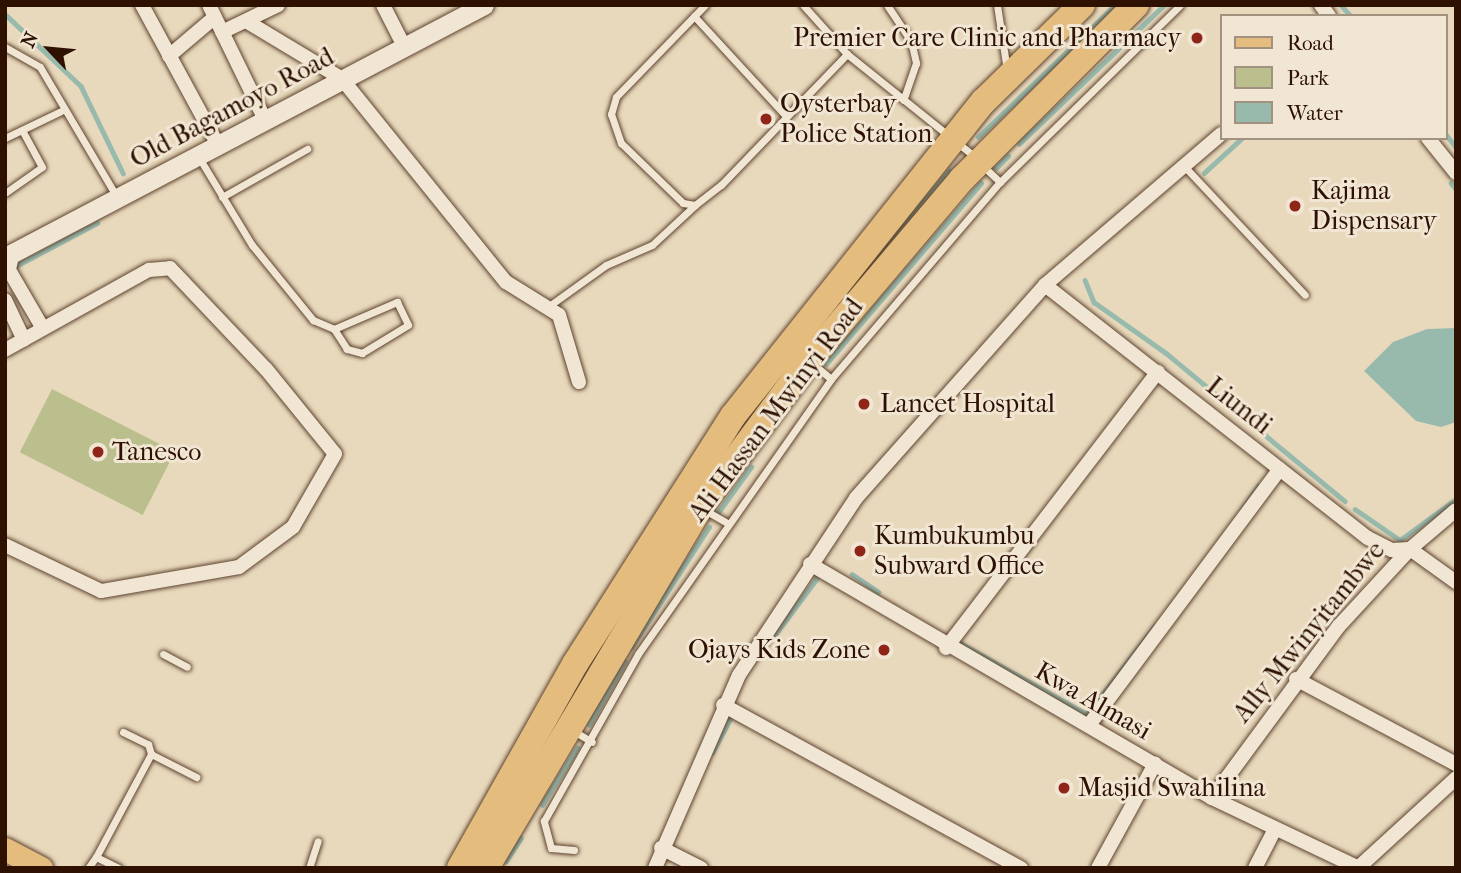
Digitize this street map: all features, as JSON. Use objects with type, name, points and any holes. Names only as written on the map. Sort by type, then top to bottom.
[{"type":"highway","name":"Ali Hassan Mwinyi Road","points":[[460,868],[689,501],[824,296],[953,138],[1009,77],[1082,5]]},
{"type":"highway","name":"Ali Hassan Mwinyi Road","points":[[486,868],[568,728],[629,648],[689,501],[979,162],[1136,5]]},
{"type":"main road","points":[[5,849],[39,867]]},
{"type":"street","points":[[142,5],[218,145]]},
{"type":"street","points":[[222,32],[278,5]]},
{"type":"street","points":[[383,5],[404,46]]},
{"type":"street","name":"Old Bagamoyo Road","points":[[9,255],[484,5]]},
{"type":"street","points":[[169,56],[212,11],[265,120]]},
{"type":"street","points":[[246,22],[342,79],[506,282],[549,306],[559,315],[579,382]]},
{"type":"street","points":[[655,868],[661,848],[723,705],[810,564],[856,498],[1045,285],[1220,135]]},
{"type":"street","points":[[1430,140],[1456,173]]},
{"type":"street","points":[[9,255],[9,270],[42,327]]},
{"type":"street","points":[[5,350],[42,327],[149,270],[170,268],[330,441],[334,460],[293,527],[239,567],[101,591],[5,545]]},
{"type":"street","name":"Liundi","points":[[1045,285],[1368,538],[1392,550],[1410,549]]},
{"type":"street","points":[[5,300],[24,340]]},
{"type":"street","points":[[946,648],[1158,372]]},
{"type":"street","points":[[1089,725],[1280,469]]},
{"type":"street","name":"Ally Mwinyitambwe","points":[[1212,798],[1296,678],[1410,549],[1456,510]]},
{"type":"street","points":[[1410,549],[1456,582]]},
{"type":"street","name":"Kwa Almasi","points":[[810,564],[946,648],[1089,725],[1212,798],[1359,868]]},
{"type":"street","points":[[1296,678],[1456,764]]},
{"type":"street","points":[[723,705],[1021,868]]},
{"type":"street","points":[[1098,868],[1154,764]]},
{"type":"street","points":[[1359,868],[1456,778]]},
{"type":"street","points":[[1255,868],[1275,829]]},
{"type":"street","points":[[661,848],[701,868]]},
{"type":"lane","points":[[695,205],[683,203],[621,143],[611,114],[616,97],[705,5]]},
{"type":"lane","points":[[803,5],[847,54],[953,138],[1000,182]]},
{"type":"lane","points":[[887,5],[911,41],[916,63],[903,100]]},
{"type":"lane","points":[[997,5],[1009,77]]},
{"type":"lane","points":[[574,850],[551,848],[544,821],[592,742],[629,648],[727,523],[831,379],[1000,182],[1180,5]]},
{"type":"lane","points":[[694,16],[787,117]]},
{"type":"lane","points":[[5,47],[40,67],[61,111],[118,198]]},
{"type":"lane","points":[[549,306],[606,265],[652,245],[787,117],[847,54]]},
{"type":"lane","points":[[5,138],[61,111]]},
{"type":"lane","points":[[7,189],[42,167],[22,130]]},
{"type":"lane","points":[[222,197],[307,149]]},
{"type":"lane","points":[[197,156],[251,245],[313,320],[334,329],[347,349],[362,354],[408,325],[397,302],[334,329]]},
{"type":"lane","points":[[1182,165],[1305,295]]},
{"type":"lane","points":[[809,360],[831,379]]},
{"type":"lane","points":[[689,501],[727,523]]},
{"type":"lane","points":[[163,654],[187,667]]},
{"type":"lane","points":[[568,728],[592,742]]},
{"type":"lane","points":[[88,868],[151,754],[148,744],[123,732]]},
{"type":"lane","points":[[151,754],[197,777]]},
{"type":"lane","points":[[309,868],[318,841]]},
{"type":"lane","points":[[96,857],[119,868]]},
{"type":"green space","name":"Tanesco","points":[[52,389],[175,452],[143,515],[20,452]]},
{"type":"water","points":[[1456,328],[1456,422],[1441,427],[1416,421],[1364,371],[1393,342],[1427,329]]},
{"type":"waterway","points":[[978,137],[1115,5]]},
{"type":"waterway","points":[[1019,144],[1164,5]]},
{"type":"waterway","points":[[1341,5],[1349,14]]},
{"type":"waterway","points":[[5,14],[81,86],[123,173]]},
{"type":"waterway","points":[[1447,136],[1456,147]]},
{"type":"waterway","points":[[1204,173],[1240,140]]},
{"type":"waterway","points":[[996,168],[1008,156]]},
{"type":"waterway","points":[[864,273],[949,171]]},
{"type":"waterway","points":[[826,364],[981,183]]},
{"type":"waterway","points":[[1451,183],[1456,189]]},
{"type":"waterway","points":[[14,267],[97,223]]},
{"type":"waterway","points":[[1085,280],[1094,302],[1166,353],[1345,501]]},
{"type":"waterway","points":[[745,425],[764,397]]},
{"type":"waterway","points":[[717,514],[751,467]]},
{"type":"waterway","points":[[1241,511],[1258,486]]},
{"type":"waterway","points":[[1355,509],[1400,540],[1456,499]]},
{"type":"waterway","points":[[631,648],[709,527]]},
{"type":"waterway","points":[[771,640],[820,574]]},
{"type":"waterway","points":[[852,574],[879,592]]},
{"type":"waterway","points":[[955,640],[1087,714],[1154,627]]},
{"type":"waterway","points":[[589,725],[625,661]]},
{"type":"waterway","points":[[712,753],[730,719]]},
{"type":"waterway","points":[[542,805],[577,748]]},
{"type":"waterway","points":[[506,861],[521,838]]},
{"type":"place","name":"Premier Care Clinic and Pharmacy","points":[[1197,38]]},
{"type":"place","name":"Oysterbay Police Station","points":[[766,119]]},
{"type":"place","name":"Kajima Dispensary","points":[[1295,206]]},
{"type":"place","name":"Lancet Hospital","points":[[864,404]]},
{"type":"place","name":"Tanesco","points":[[98,452]]},
{"type":"place","name":"Kumbukumbu Subward Office","points":[[860,551]]},
{"type":"place","name":"Ojays Kids Zone","points":[[884,650]]},
{"type":"place","name":"Masjid Swahilina","points":[[1064,788]]}]
